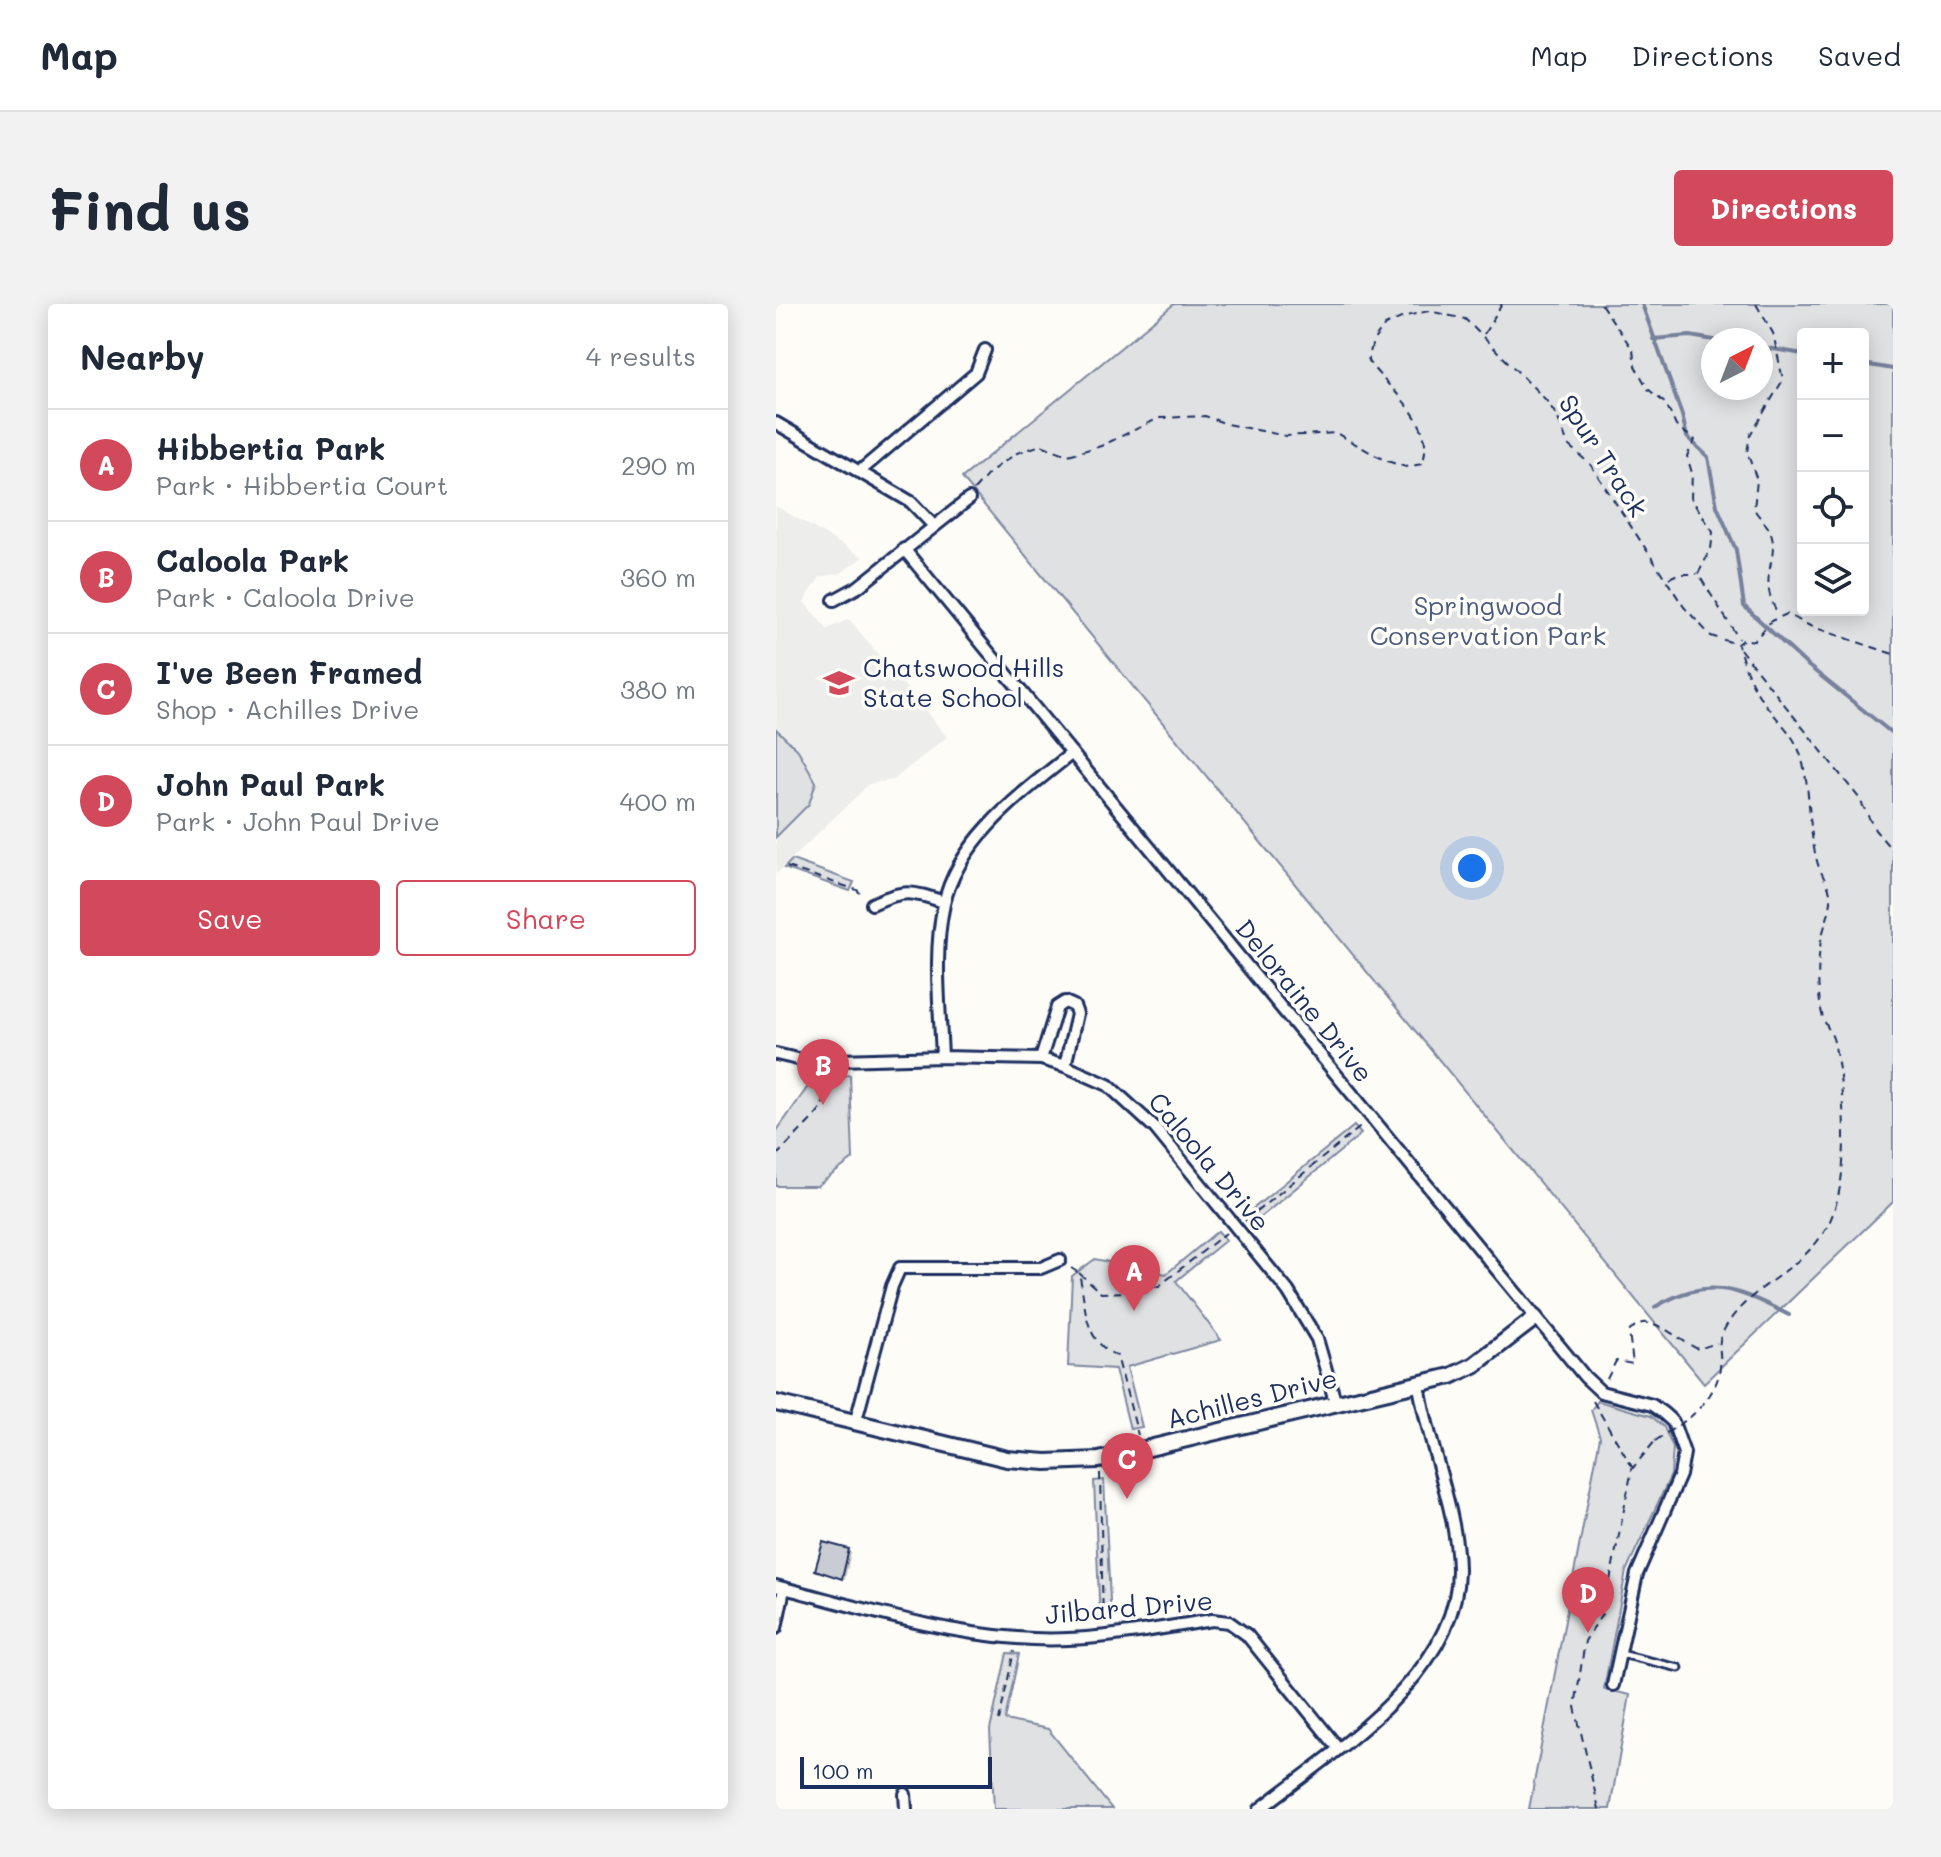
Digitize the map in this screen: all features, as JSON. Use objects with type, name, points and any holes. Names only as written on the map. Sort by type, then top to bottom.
[{"type":"street","points":[[859,472],[976,373],[985,350]]},
{"type":"street","points":[[776,423],[911,502],[933,525]]},
{"type":"street","points":[[834,600],[858,587],[969,499]]},
{"type":"street","name":"Deloraine Drive","points":[[904,549],[1535,1318],[1601,1392]]},
{"type":"street","points":[[942,1057],[939,954],[944,902],[979,836],[1005,808],[1072,753]]},
{"type":"street","points":[[872,904],[896,893],[911,891],[944,902]]},
{"type":"street","points":[[1041,1059],[1057,1007],[1065,1002],[1074,1006],[1077,1014],[1065,1066]]},
{"type":"street","name":"Caloola Drive","points":[[776,1054],[806,1061],[942,1057],[1041,1059],[1108,1085],[1130,1103],[1288,1291],[1317,1339],[1335,1401]]},
{"type":"street","points":[[855,1424],[892,1286],[900,1268],[1041,1268],[1060,1260]]},
{"type":"street","name":"Achilles Drive","points":[[776,1403],[1007,1459],[1046,1462],[1099,1460],[1141,1452],[1335,1401],[1419,1385],[1474,1365],[1535,1318]]},
{"type":"street","points":[[1260,1809],[1338,1748],[1409,1683],[1450,1621],[1458,1568],[1454,1536],[1419,1385]]},
{"type":"street","points":[[1601,1392],[1652,1405],[1663,1413],[1673,1422],[1684,1453],[1680,1475],[1637,1574],[1613,1685]]},
{"type":"street","points":[[776,1628],[780,1588]]},
{"type":"street","name":"Jilbard Drive","points":[[780,1588],[920,1623],[1017,1638],[1104,1638],[1212,1620],[1229,1622],[1247,1635],[1338,1748]]},
{"type":"street","points":[[905,1794],[906,1809]]},
{"type":"lane","points":[[1620,1654],[1679,1668]]},
{"type":"path","points":[[1484,335],[1502,304]]},
{"type":"path","points":[[1601,304],[1633,350],[1635,366],[1648,389],[1666,404],[1676,426],[1695,440],[1687,456],[1692,473],[1691,498],[1713,532],[1711,549],[1698,574]]},
{"type":"path","points":[[1756,304],[1773,333],[1783,380],[1750,435],[1747,452],[1757,480],[1754,509],[1769,528],[1772,548],[1767,597],[1779,616]]},
{"type":"path","name":"Spur Track","points":[[969,499],[991,471],[1017,453],[1041,445],[1068,455],[1101,446],[1159,418],[1205,416],[1227,424],[1286,436],[1336,433],[1384,460],[1406,467],[1422,464],[1427,450],[1425,436],[1399,397],[1368,361],[1373,341],[1385,325],[1429,311],[1465,319],[1484,335],[1527,385],[1546,400],[1557,416],[1568,445],[1577,457],[1590,464],[1634,536],[1684,607],[1711,636],[1739,642]]},
{"type":"path","points":[[1667,580],[1678,574],[1698,574]]},
{"type":"path","points":[[1698,574],[1747,660],[1783,698],[1859,798],[1875,830],[1893,851]]},
{"type":"path","points":[[1739,642],[1754,641],[1771,621],[1787,614],[1810,626],[1893,654]]},
{"type":"path","points":[[1632,1469],[1592,1401],[1601,1392],[1616,1361],[1633,1364],[1629,1332],[1635,1324],[1645,1321],[1662,1326],[1679,1341],[1698,1349],[1717,1343],[1743,1304],[1799,1260],[1824,1232],[1835,1206],[1843,1128],[1833,1038],[1822,1015],[1821,1003],[1821,940],[1832,898],[1817,861],[1802,758],[1788,728],[1763,702],[1749,679],[1739,642]]},
{"type":"path","points":[[787,867],[857,890],[872,904]]},
{"type":"path","points":[[776,1156],[818,1113],[844,1060]]},
{"type":"path","points":[[1060,1260],[1079,1273],[1087,1329],[1101,1349],[1117,1356],[1141,1452]]},
{"type":"path","points":[[1599,1809],[1575,1707],[1585,1641],[1604,1611],[1632,1469],[1655,1441],[1703,1406],[1720,1369],[1717,1343]]},
{"type":"path","points":[[1099,1460],[1104,1638]]},
{"type":"path","points":[[999,1721],[1017,1638]]},
{"type":"shaded area","name":"Chatswood Hills State School","points":[[776,506],[863,557],[841,573],[820,577],[804,602],[827,629],[849,619],[947,737],[893,780],[869,784],[776,874]]},
{"type":"green space","name":"Springwood Conservation Park","points":[[1174,304],[1893,304],[1893,1202],[1704,1383],[962,478]]},
{"type":"green space","points":[[776,729],[798,750],[816,782],[809,804],[776,837]]},
{"type":"green space","points":[[792,860],[854,882],[850,891],[784,868]]},
{"type":"green space","points":[[850,1075],[853,1159],[817,1186],[776,1186],[776,1132],[814,1078]]},
{"type":"green space","points":[[1354,1126],[1361,1134],[1256,1221],[1249,1212]]},
{"type":"green space","points":[[1218,1231],[1226,1240],[1176,1281],[1221,1340],[1127,1367],[1142,1427],[1130,1429],[1115,1369],[1068,1366],[1072,1276],[1095,1259],[1166,1274]]},
{"type":"green space","points":[[1598,1401],[1651,1416],[1664,1427],[1673,1448],[1671,1475],[1626,1571],[1604,1689],[1630,1695],[1610,1809],[1529,1809],[1600,1437],[1591,1410]]},
{"type":"green space","points":[[1104,1480],[1111,1621],[1100,1622],[1094,1481]]},
{"type":"green space","points":[[1007,1653],[1019,1654],[1005,1720],[1048,1729],[1112,1809],[994,1809],[990,1730]]},
{"type":"building","points":[[823,1542],[849,1549],[842,1579],[815,1570]]},
{"type":"waterway","points":[[1642,304],[1687,437],[1708,457],[1717,506],[1736,550],[1744,606],[1806,664],[1893,734]]},
{"type":"waterway","points":[[1653,339],[1701,338]]},
{"type":"waterway","points":[[1773,349],[1797,353]]},
{"type":"waterway","points":[[1869,365],[1893,369]]},
{"type":"waterway","points":[[1655,1307],[1692,1291],[1723,1289],[1753,1298],[1789,1315]]},
{"type":"place","name":"Chatswood Hills State School","points":[[839,683]]},
{"type":"place","name":"Caloola Park","points":[[823,1105]]},
{"type":"place","name":"Hibbertia Park","points":[[1134,1311]]},
{"type":"place","name":"I've Been Framed","points":[[1127,1499]]},
{"type":"place","name":"John Paul Park","points":[[1588,1633]]}]
